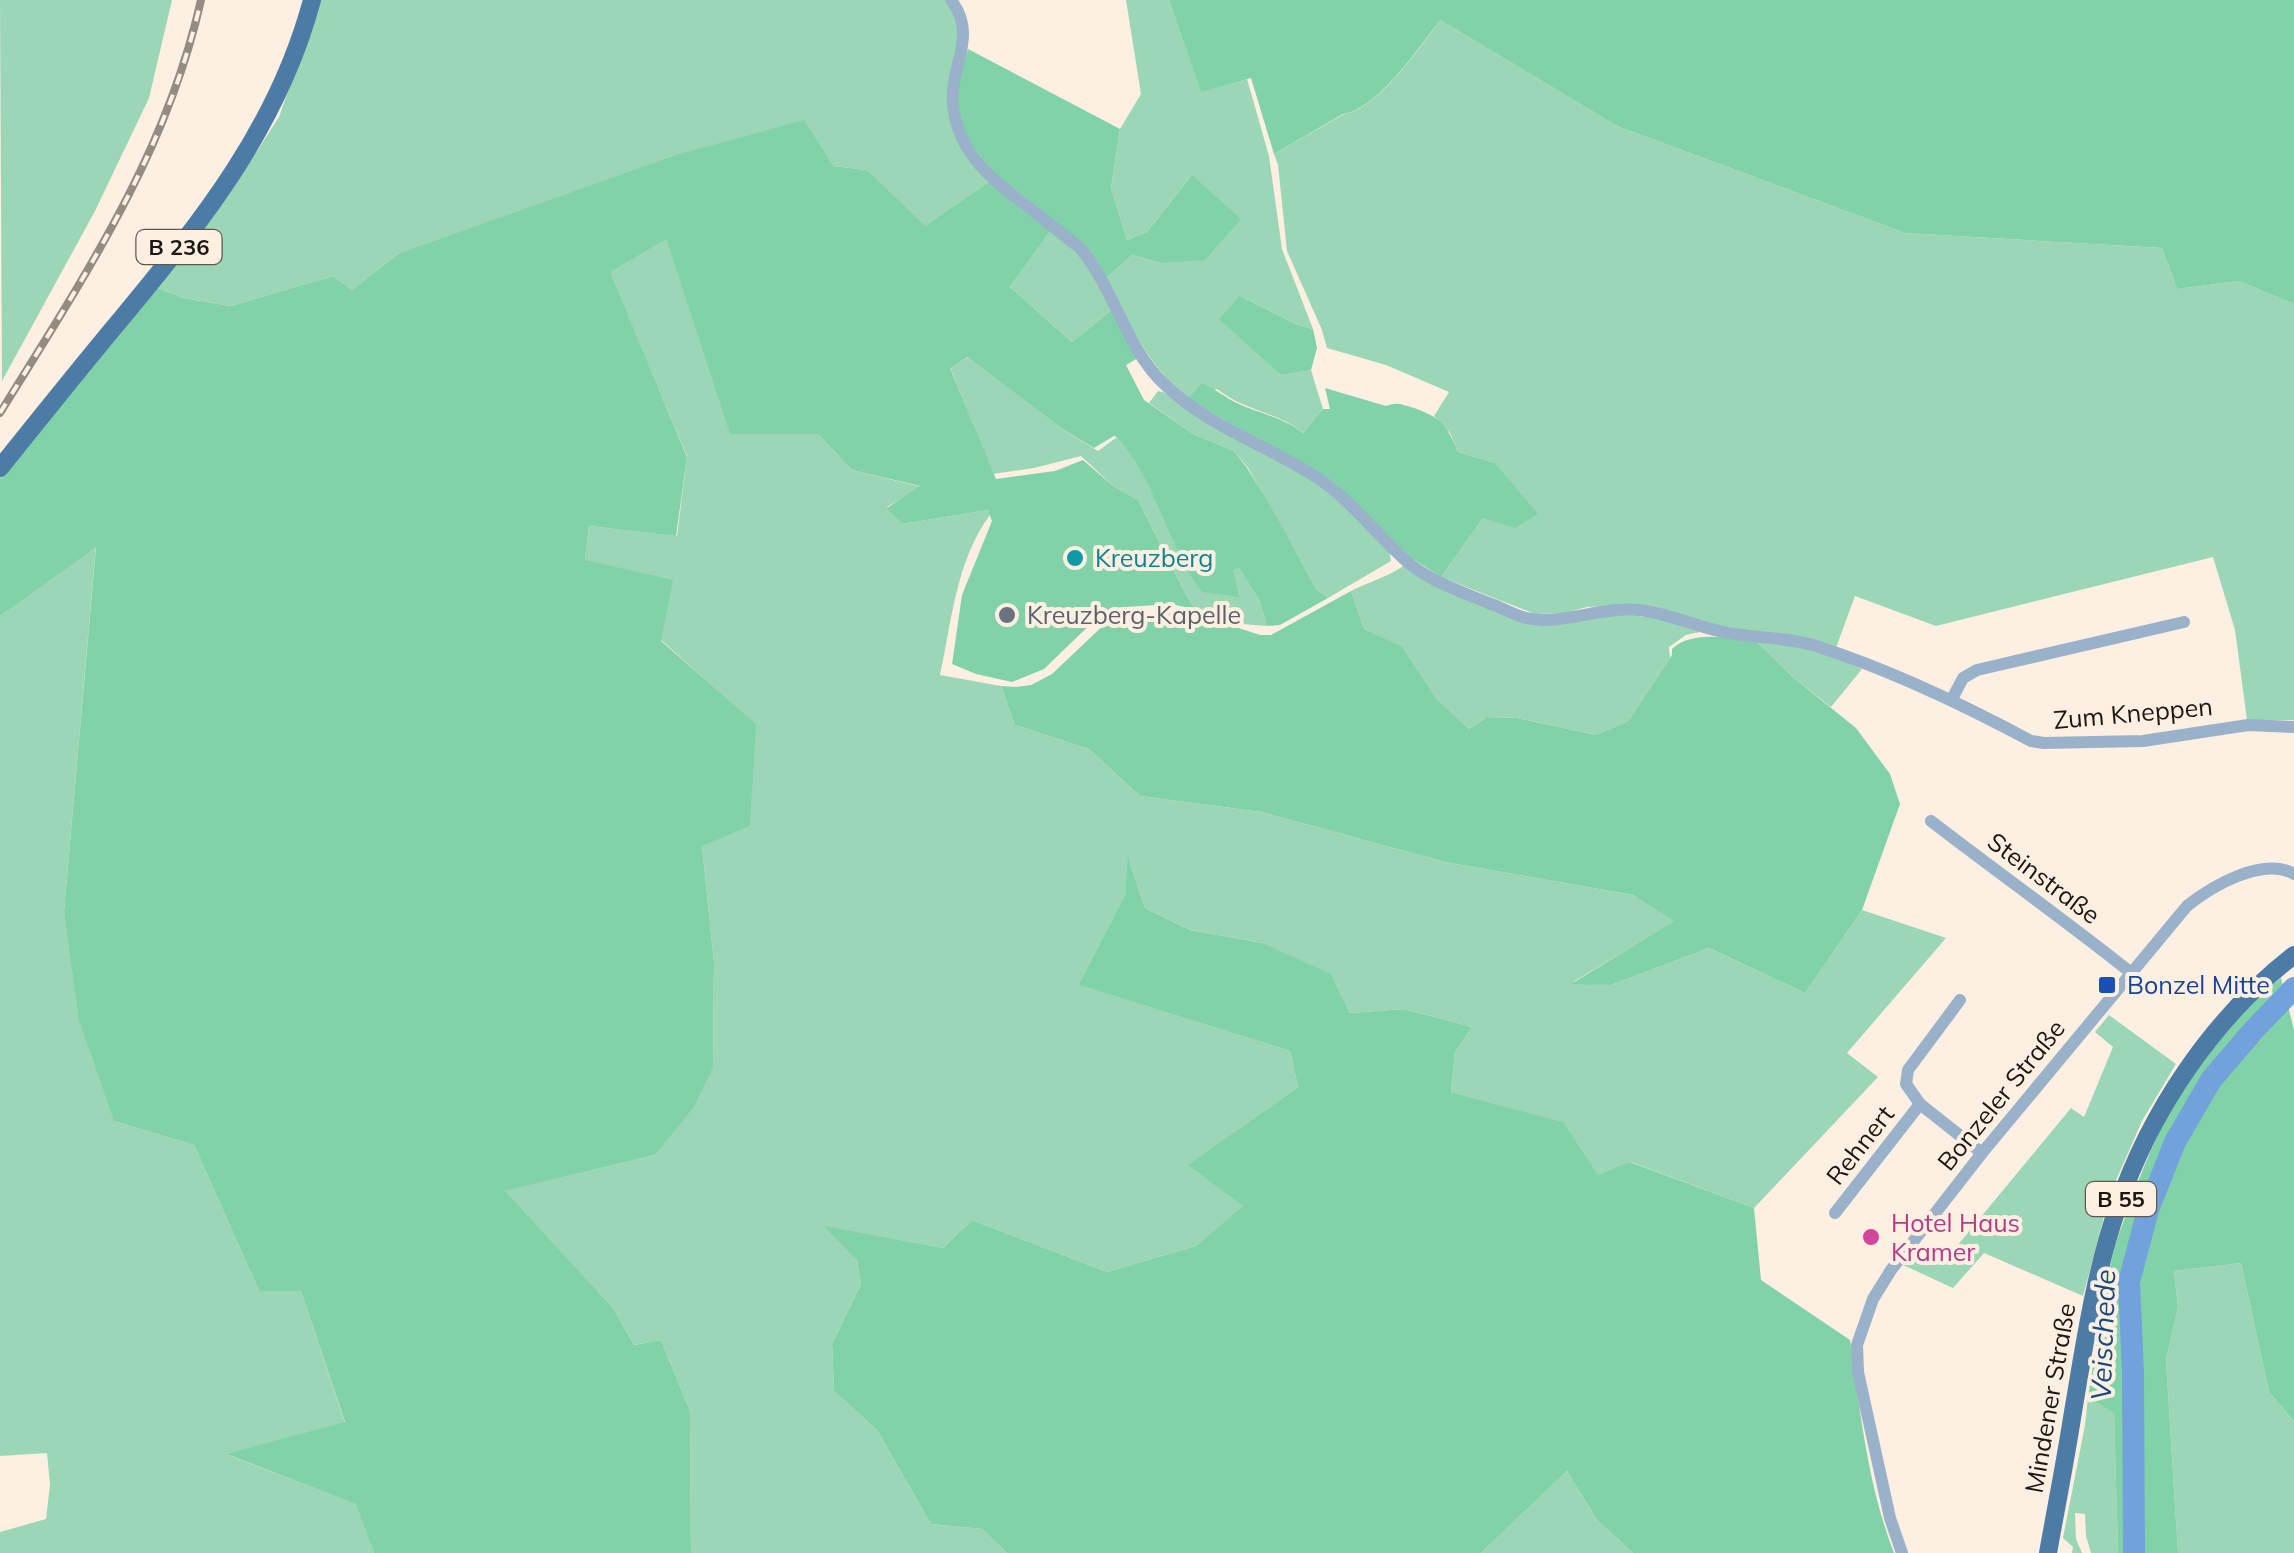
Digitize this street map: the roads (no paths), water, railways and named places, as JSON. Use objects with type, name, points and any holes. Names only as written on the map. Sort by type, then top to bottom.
[{"type":"main road","name":"B 236","points":[[0,468],[164,266],[247,151],[296,56],[312,0]]},
{"type":"main road","name":"Mindener Straße","points":[[2048,1553],[2081,1360],[2102,1264],[2132,1171],[2196,1056],[2235,1010],[2294,954]]},
{"type":"street","name":"Zum Kneppen","points":[[951,0],[964,30],[952,101],[972,157],[990,178],[1079,247],[1106,287],[1138,352],[1161,381],[1222,426],[1284,457],[1328,485],[1423,573],[1528,618],[1549,620],[1632,609],[1724,632],[1816,646],[1952,699],[2044,744],[2143,741],[2248,726],[2294,727]]},
{"type":"street","points":[[1952,699],[1963,678],[1976,670],[2184,622]]},
{"type":"street","name":"Steinstraße","points":[[1931,821],[2130,972]]},
{"type":"street","name":"Bonzeler Straße","points":[[1902,1553],[1890,1518],[1858,1372],[1857,1345],[1873,1299],[1890,1270],[1982,1153],[2187,906],[2204,892],[2254,871],[2287,870],[2294,874]]},
{"type":"street","points":[[1960,1000],[1908,1070],[1906,1084],[1920,1104],[1982,1153]]},
{"type":"street","name":"Rehnert","points":[[1835,1213],[1920,1104]]},
{"type":"waterway","name":"Veischede","points":[[2134,1553],[2129,1282],[2148,1210],[2175,1142],[2211,1080],[2294,988]]},
{"type":"railway","points":[[0,413],[90,265],[144,164],[186,57],[201,0]]},
{"type":"place","name":"Kreuzberg","points":[[1075,558]]},
{"type":"place","name":"Kreuzberg-Kapelle","points":[[1007,615]]},
{"type":"place","name":"Bonzel Mitte","points":[[2107,985]]},
{"type":"place","name":"Hotel Haus Kramer","points":[[1871,1237]]}]
